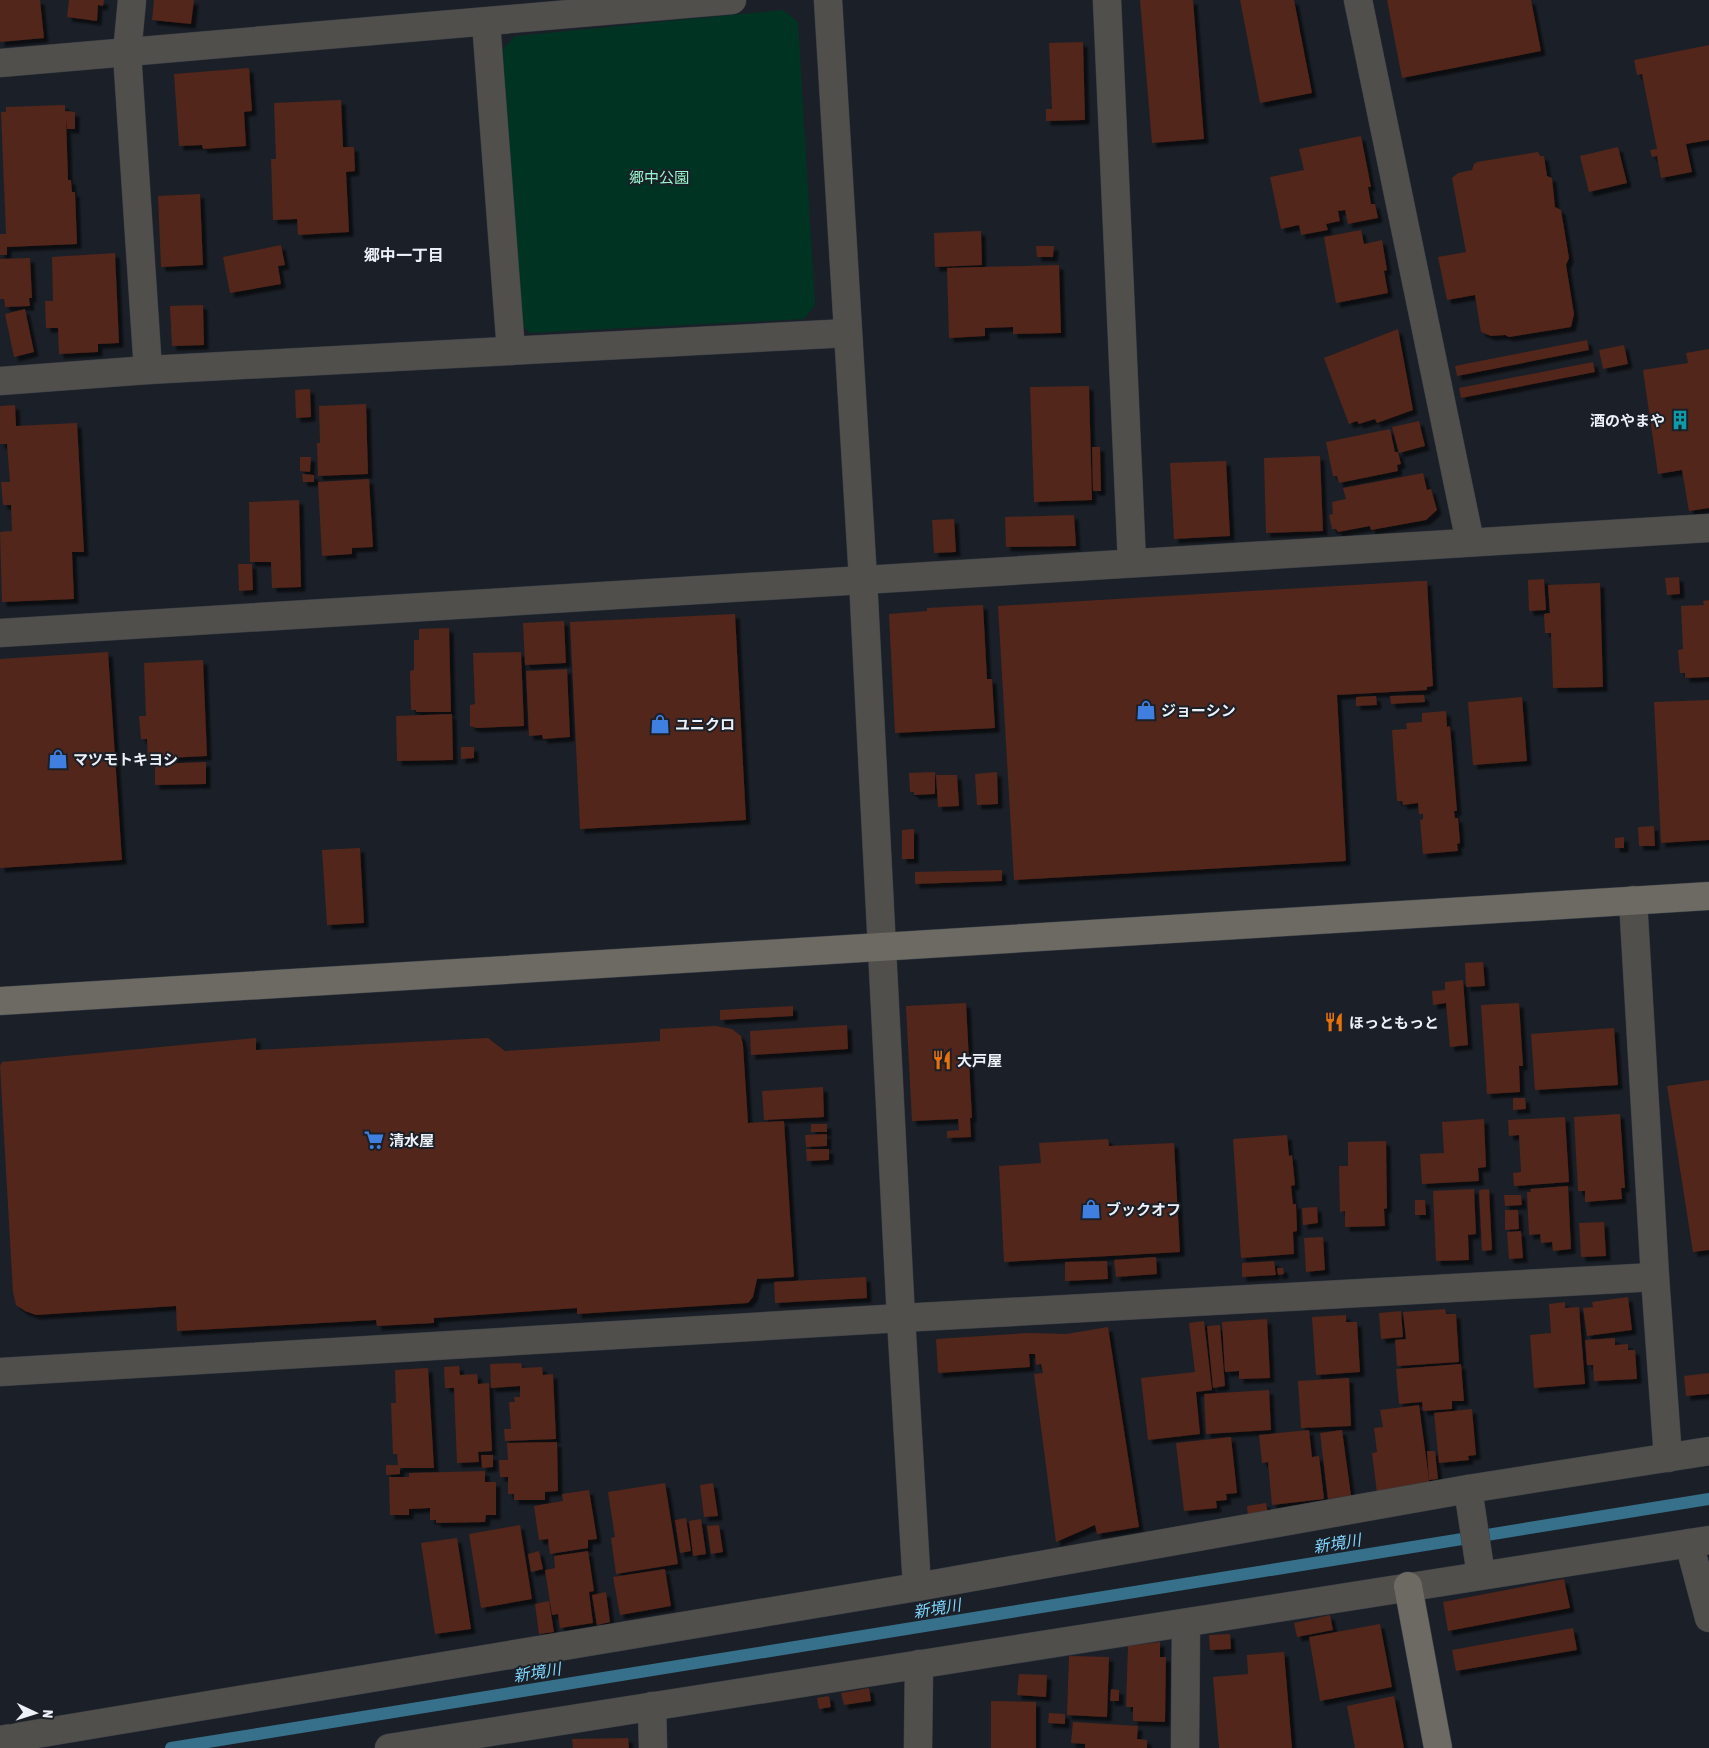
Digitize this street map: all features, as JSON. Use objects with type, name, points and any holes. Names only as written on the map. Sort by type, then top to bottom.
[{"type":"street","points":[[132,0],[127,53],[148,370]]},
{"type":"street","points":[[0,63],[732,0]]},
{"type":"street","points":[[828,0],[863,579],[883,948],[900,1318],[917,1587]]},
{"type":"street","points":[[1107,0],[1132,563]]},
{"type":"street","points":[[1358,0],[1470,542]]},
{"type":"street","points":[[486,22],[511,351]]},
{"type":"street","points":[[0,381],[148,370],[848,333]]},
{"type":"street","points":[[0,633],[1709,528]]},
{"type":"street","points":[[0,1001],[1709,896]]},
{"type":"street","points":[[1633,900],[1655,1277],[1668,1458]]},
{"type":"street","points":[[0,1372],[900,1318],[1655,1277]]},
{"type":"street","points":[[0,1740],[917,1587],[1468,1489],[1709,1451]]},
{"type":"street","points":[[1468,1489],[1480,1575]]},
{"type":"street","points":[[392,1748],[1186,1623],[1408,1586],[1699,1542],[1709,1618]]},
{"type":"street","points":[[1408,1586],[1438,1748]]},
{"type":"street","points":[[1185,1748],[1186,1623]]},
{"type":"street","points":[[918,1748],[919,1664]]},
{"type":"street","points":[[652,1706],[653,1748]]},
{"type":"green space","name":"郷中公園","points":[[783,10],[798,22],[815,305],[804,319],[530,333],[518,321],[503,49],[515,36]]},
{"type":"building","points":[[0,0],[40,0],[44,38],[0,42]]},
{"type":"building","points":[[69,0],[104,0],[103,6],[98,5],[97,21],[67,17]]},
{"type":"building","points":[[154,0],[194,0],[191,24],[152,20]]},
{"type":"building","points":[[1140,0],[1193,0],[1204,139],[1152,143]]},
{"type":"building","points":[[1240,0],[1294,0],[1312,93],[1260,103]]},
{"type":"building","points":[[1387,0],[1531,0],[1541,51],[1402,78]]},
{"type":"building","points":[[1083,42],[1085,120],[1046,121],[1046,109],[1052,109],[1049,43]]},
{"type":"building","points":[[1709,45],[1709,140],[1686,144],[1692,172],[1661,178],[1657,156],[1652,157],[1650,150],[1657,149],[1642,74],[1637,75],[1634,60]]},
{"type":"building","points":[[249,68],[252,111],[244,112],[246,146],[203,149],[202,145],[179,146],[174,74]]},
{"type":"building","points":[[341,100],[343,147],[354,147],[355,171],[346,172],[349,232],[298,235],[297,219],[273,220],[271,159],[276,159],[274,103]]},
{"type":"building","points":[[65,105],[65,111],[75,112],[75,129],[67,129],[66,118],[68,180],[71,180],[72,192],[75,192],[77,244],[7,247],[7,255],[0,255],[0,234],[6,234],[1,112],[6,112],[6,107]]},
{"type":"building","points":[[1361,136],[1371,187],[1368,187],[1371,204],[1375,204],[1378,218],[1348,224],[1345,210],[1338,211],[1340,221],[1326,224],[1328,230],[1301,235],[1299,225],[1281,229],[1270,177],[1304,170],[1299,149]]},
{"type":"building","points":[[1618,147],[1627,183],[1589,192],[1580,156]]},
{"type":"building","points":[[1538,152],[1540,156],[1544,156],[1547,176],[1552,178],[1555,207],[1561,210],[1569,258],[1566,265],[1574,314],[1571,327],[1509,337],[1505,335],[1491,336],[1481,332],[1475,295],[1447,300],[1438,257],[1466,252],[1452,178],[1458,173],[1472,170],[1477,162]]},
{"type":"building","points":[[200,194],[203,265],[161,267],[158,196]]},
{"type":"building","points":[[1361,230],[1364,244],[1382,240],[1387,270],[1384,271],[1388,293],[1336,303],[1324,237]]},
{"type":"building","points":[[981,231],[982,265],[935,267],[934,233]]},
{"type":"building","points":[[281,245],[285,265],[278,266],[281,284],[230,293],[223,257]]},
{"type":"building","points":[[1036,246],[1054,246],[1053,257],[1037,257]]},
{"type":"building","points":[[115,253],[119,343],[98,344],[98,352],[59,354],[58,328],[46,328],[45,301],[53,301],[52,257]]},
{"type":"building","points":[[30,258],[32,298],[29,298],[30,306],[5,307],[4,299],[0,299],[0,259]]},
{"type":"building","points":[[1059,265],[1061,333],[1013,334],[1013,327],[985,328],[985,336],[949,338],[947,268]]},
{"type":"building","points":[[203,305],[204,345],[172,346],[170,306]]},
{"type":"building","points":[[25,309],[34,352],[14,357],[5,314]]},
{"type":"building","points":[[1398,329],[1413,410],[1377,423],[1375,419],[1359,424],[1357,421],[1349,424],[1324,358]]},
{"type":"building","points":[[1587,340],[1589,350],[1457,376],[1455,366]]},
{"type":"building","points":[[1624,345],[1628,364],[1603,369],[1599,350]]},
{"type":"building","name":"酒のやまや","points":[[1709,349],[1709,508],[1689,511],[1682,470],[1658,474],[1643,370],[1688,363],[1686,353]]},
{"type":"building","points":[[1593,362],[1595,372],[1461,398],[1459,388]]},
{"type":"building","points":[[1089,386],[1092,500],[1034,502],[1030,387]]},
{"type":"building","points":[[310,389],[311,417],[296,418],[295,390]]},
{"type":"building","points":[[366,404],[368,474],[318,476],[317,443],[320,443],[319,406]]},
{"type":"building","points":[[15,405],[16,426],[77,423],[84,552],[72,552],[74,599],[2,602],[0,532],[12,531],[11,505],[3,505],[1,482],[10,482],[7,444],[0,444],[0,406]]},
{"type":"building","points":[[1419,421],[1425,446],[1399,453],[1392,427]]},
{"type":"building","points":[[1390,429],[1395,452],[1398,452],[1401,464],[1397,465],[1398,471],[1339,483],[1337,476],[1333,476],[1326,442]]},
{"type":"building","points":[[1092,447],[1100,447],[1101,491],[1093,491]]},
{"type":"building","points":[[1320,456],[1323,531],[1266,533],[1264,458]]},
{"type":"building","points":[[300,457],[311,457],[310,472],[300,471]]},
{"type":"building","points":[[1226,461],[1230,536],[1174,539],[1170,463]]},
{"type":"building","points":[[1423,473],[1427,490],[1431,489],[1437,510],[1426,520],[1371,530],[1370,526],[1338,532],[1336,529],[1332,529],[1329,515],[1333,514],[1332,502],[1346,499],[1343,488]]},
{"type":"building","points":[[302,474],[314,475],[314,482],[303,482]]},
{"type":"building","points":[[369,479],[373,547],[352,548],[352,554],[322,556],[318,482]]},
{"type":"building","points":[[299,500],[301,587],[272,588],[271,562],[250,562],[249,502]]},
{"type":"building","points":[[1074,515],[1076,546],[1006,547],[1005,517]]},
{"type":"building","points":[[954,519],[956,552],[934,553],[932,520]]},
{"type":"building","points":[[238,564],[252,564],[253,590],[239,591]]},
{"type":"building","points":[[1679,577],[1680,594],[1667,595],[1665,578]]},
{"type":"building","points":[[1544,579],[1546,610],[1529,611],[1528,580]]},
{"type":"building","points":[[1427,581],[1433,686],[1427,687],[1427,690],[1337,695],[1346,861],[1014,880],[998,606]]},
{"type":"building","points":[[1600,583],[1603,687],[1553,688],[1551,633],[1545,633],[1544,614],[1550,613],[1548,585]]},
{"type":"building","points":[[1709,600],[1709,677],[1685,678],[1685,673],[1680,673],[1678,650],[1683,649],[1681,606],[1704,605],[1703,601]]},
{"type":"building","points":[[983,605],[987,679],[992,679],[995,728],[895,733],[889,614],[927,611],[927,608]]},
{"type":"building","points":[[735,614],[746,820],[580,829],[570,622]]},
{"type":"building","points":[[564,621],[566,663],[525,665],[523,623]]},
{"type":"building","points":[[449,628],[451,712],[416,712],[416,710],[411,710],[410,671],[414,670],[414,640],[419,640],[419,629]]},
{"type":"building","name":"マツモトキヨシ","points":[[108,652],[122,860],[0,868],[0,659]]},
{"type":"building","points":[[521,652],[524,726],[477,728],[470,726],[470,705],[475,704],[473,653]]},
{"type":"building","points":[[203,660],[207,756],[148,759],[147,739],[141,739],[139,716],[146,716],[144,663]]},
{"type":"building","points":[[567,669],[570,737],[543,739],[542,735],[529,736],[526,671]]},
{"type":"building","points":[[1424,695],[1425,702],[1391,704],[1390,696]]},
{"type":"building","points":[[1376,696],[1377,705],[1356,706],[1356,697]]},
{"type":"building","points":[[1522,697],[1527,761],[1473,765],[1468,702]]},
{"type":"building","points":[[1709,700],[1709,840],[1661,843],[1654,702]]},
{"type":"building","points":[[1446,711],[1447,727],[1450,726],[1457,811],[1454,811],[1455,818],[1458,818],[1460,843],[1457,844],[1458,851],[1423,854],[1420,820],[1423,819],[1423,814],[1419,814],[1418,803],[1403,805],[1402,801],[1397,801],[1392,730],[1407,729],[1406,723],[1422,722],[1422,713]]},
{"type":"building","points":[[452,714],[453,760],[397,761],[396,716]]},
{"type":"building","points":[[461,747],[474,747],[474,758],[461,759]]},
{"type":"building","points":[[206,762],[206,784],[155,785],[155,764]]},
{"type":"building","points":[[935,772],[935,794],[914,795],[914,792],[910,792],[909,773]]},
{"type":"building","points":[[997,772],[998,804],[977,805],[975,774]]},
{"type":"building","points":[[936,775],[957,775],[959,806],[938,807]]},
{"type":"building","points":[[1654,826],[1655,846],[1639,846],[1638,827]]},
{"type":"building","points":[[914,829],[914,859],[902,859],[902,830]]},
{"type":"building","points":[[1624,837],[1624,848],[1615,848],[1615,838]]},
{"type":"building","points":[[360,848],[364,923],[327,925],[322,850]]},
{"type":"building","points":[[1002,870],[1002,881],[915,884],[915,872]]},
{"type":"building","points":[[1483,962],[1485,986],[1466,987],[1465,963]]},
{"type":"building","points":[[1463,980],[1468,1045],[1450,1047],[1446,1003],[1433,1005],[1432,991],[1445,990],[1445,982]]},
{"type":"building","points":[[966,1003],[972,1118],[970,1118],[971,1137],[947,1138],[947,1131],[959,1130],[958,1119],[912,1121],[906,1006]]},
{"type":"building","points":[[1519,1003],[1523,1066],[1519,1066],[1520,1092],[1487,1094],[1481,1005]]},
{"type":"building","points":[[793,1006],[793,1016],[720,1020],[720,1010]]},
{"type":"building","points":[[847,1025],[848,1049],[751,1055],[750,1031]]},
{"type":"building","points":[[716,1026],[732,1029],[741,1036],[748,1123],[784,1121],[794,1277],[757,1279],[753,1297],[748,1303],[577,1314],[577,1308],[434,1318],[434,1323],[377,1326],[376,1320],[177,1331],[176,1306],[36,1315],[16,1305],[13,1292],[0,1066],[2,1062],[256,1038],[256,1050],[488,1038],[505,1051],[660,1041],[660,1029]]},
{"type":"building","points":[[1614,1028],[1618,1085],[1535,1090],[1531,1034]]},
{"type":"building","points":[[1709,1080],[1709,1250],[1693,1252],[1667,1086]]},
{"type":"building","points":[[823,1087],[824,1117],[764,1120],[762,1091]]},
{"type":"building","points":[[1513,1098],[1525,1098],[1526,1109],[1513,1110]]},
{"type":"building","points":[[1620,1114],[1625,1188],[1621,1188],[1622,1199],[1585,1202],[1585,1191],[1578,1191],[1574,1117]]},
{"type":"building","points":[[1565,1117],[1569,1182],[1514,1186],[1513,1173],[1521,1172],[1519,1135],[1509,1136],[1508,1120]]},
{"type":"building","points":[[1484,1119],[1486,1167],[1478,1168],[1479,1181],[1422,1184],[1420,1154],[1444,1153],[1442,1122]]},
{"type":"building","points":[[811,1124],[827,1124],[827,1132],[811,1132]]},
{"type":"building","points":[[827,1134],[827,1146],[806,1147],[805,1135]]},
{"type":"building","points":[[1287,1135],[1289,1156],[1292,1155],[1295,1185],[1291,1186],[1293,1204],[1296,1204],[1297,1231],[1293,1232],[1294,1254],[1241,1258],[1233,1139]]},
{"type":"building","points":[[1108,1139],[1109,1146],[1174,1143],[1180,1252],[1004,1262],[999,1166],[1041,1163],[1039,1143]]},
{"type":"building","points":[[1386,1141],[1387,1208],[1384,1209],[1385,1226],[1345,1227],[1345,1211],[1340,1212],[1339,1166],[1348,1166],[1348,1142]]},
{"type":"building","points":[[806,1149],[829,1149],[829,1160],[807,1161]]},
{"type":"building","points":[[1568,1186],[1571,1249],[1553,1251],[1552,1242],[1541,1243],[1540,1234],[1529,1235],[1527,1192],[1531,1192],[1530,1189]]},
{"type":"building","points":[[1474,1189],[1476,1234],[1468,1235],[1469,1260],[1436,1261],[1433,1191]]},
{"type":"building","points":[[1489,1189],[1492,1250],[1482,1251],[1479,1190]]},
{"type":"building","points":[[1504,1195],[1521,1195],[1522,1205],[1505,1206]]},
{"type":"building","points":[[1415,1200],[1425,1200],[1426,1215],[1415,1215]]},
{"type":"building","points":[[1317,1207],[1318,1223],[1303,1225],[1302,1208]]},
{"type":"building","points":[[1505,1210],[1518,1210],[1519,1229],[1505,1230]]},
{"type":"building","points":[[1604,1222],[1606,1256],[1581,1257],[1579,1223]]},
{"type":"building","points":[[1521,1231],[1523,1258],[1509,1259],[1507,1232]]},
{"type":"building","points":[[1323,1237],[1325,1270],[1306,1272],[1304,1238]]},
{"type":"building","points":[[1156,1257],[1157,1274],[1116,1277],[1114,1260]]},
{"type":"building","points":[[1107,1261],[1108,1279],[1065,1281],[1065,1262]]},
{"type":"building","points":[[1274,1261],[1276,1275],[1242,1277],[1242,1263]]},
{"type":"building","points":[[1277,1268],[1283,1268],[1284,1274],[1278,1275]]},
{"type":"building","points":[[866,1277],[867,1298],[775,1303],[774,1282]]},
{"type":"building","points":[[1628,1297],[1632,1330],[1587,1336],[1583,1308],[1593,1307],[1592,1302]]},
{"type":"building","points":[[1565,1302],[1565,1308],[1579,1307],[1585,1384],[1534,1388],[1530,1335],[1551,1333],[1549,1304]]},
{"type":"building","points":[[1445,1309],[1446,1314],[1456,1314],[1459,1362],[1397,1366],[1395,1340],[1406,1339],[1403,1312]]},
{"type":"building","points":[[1401,1311],[1403,1337],[1381,1339],[1379,1313]]},
{"type":"building","points":[[1346,1315],[1346,1322],[1357,1322],[1360,1372],[1316,1375],[1312,1317]]},
{"type":"building","points":[[1267,1319],[1270,1378],[1239,1379],[1239,1371],[1225,1372],[1222,1322]]},
{"type":"building","points":[[1204,1321],[1212,1390],[1196,1392],[1200,1434],[1148,1440],[1141,1378],[1195,1372],[1189,1323]]},
{"type":"building","points":[[1220,1325],[1225,1386],[1213,1388],[1207,1326]]},
{"type":"building","points":[[1108,1327],[1139,1527],[1097,1534],[1095,1525],[1056,1542],[1034,1374],[1043,1373],[1041,1364],[1036,1365],[1035,1354],[1029,1354],[1030,1367],[938,1373],[936,1339],[1028,1333],[1066,1334]]},
{"type":"building","points":[[1615,1338],[1615,1345],[1628,1344],[1628,1350],[1635,1350],[1637,1379],[1594,1381],[1593,1365],[1587,1365],[1585,1340]]},
{"type":"building","points":[[521,1363],[522,1368],[542,1367],[543,1375],[553,1374],[556,1439],[505,1441],[504,1429],[511,1429],[509,1402],[515,1402],[514,1397],[520,1397],[520,1386],[491,1388],[490,1364]]},
{"type":"building","points":[[1461,1364],[1464,1401],[1452,1401],[1452,1409],[1423,1411],[1422,1402],[1399,1404],[1396,1369]]},
{"type":"building","points":[[459,1366],[460,1375],[477,1374],[478,1384],[489,1383],[492,1451],[478,1452],[479,1462],[457,1463],[454,1388],[445,1388],[444,1367]]},
{"type":"building","points":[[428,1368],[434,1468],[400,1468],[400,1474],[386,1475],[386,1465],[398,1465],[397,1454],[393,1454],[391,1403],[396,1403],[395,1370]]},
{"type":"building","points":[[1709,1373],[1709,1394],[1686,1396],[1684,1376]]},
{"type":"building","points":[[1349,1378],[1351,1426],[1301,1428],[1298,1381]]},
{"type":"building","points":[[1269,1390],[1271,1430],[1206,1434],[1204,1394]]},
{"type":"building","points":[[1419,1405],[1430,1487],[1377,1493],[1372,1453],[1377,1452],[1374,1428],[1383,1427],[1380,1410]]},
{"type":"building","points":[[1472,1409],[1476,1455],[1468,1456],[1469,1460],[1439,1463],[1434,1413]]},
{"type":"building","points":[[1309,1430],[1312,1457],[1319,1456],[1324,1499],[1272,1505],[1268,1462],[1262,1463],[1259,1435]]},
{"type":"building","points":[[1342,1430],[1351,1496],[1328,1499],[1320,1433]]},
{"type":"building","points":[[1231,1437],[1237,1493],[1226,1494],[1227,1500],[1216,1501],[1217,1508],[1184,1511],[1176,1443]]},
{"type":"building","points":[[557,1442],[558,1491],[545,1492],[545,1500],[514,1500],[514,1494],[508,1494],[508,1477],[500,1477],[499,1460],[508,1460],[507,1443]]},
{"type":"building","points":[[1427,1451],[1435,1451],[1438,1479],[1429,1480]]},
{"type":"building","points":[[481,1455],[493,1455],[493,1467],[482,1468]]},
{"type":"building","points":[[485,1471],[485,1482],[496,1482],[496,1515],[486,1515],[485,1522],[436,1523],[436,1520],[430,1520],[430,1508],[409,1509],[409,1515],[390,1515],[389,1477],[409,1477],[409,1473]]},
{"type":"building","points":[[665,1483],[678,1564],[616,1574],[611,1538],[615,1537],[608,1492]]},
{"type":"building","points":[[713,1483],[718,1516],[704,1517],[700,1485]]},
{"type":"building","points":[[589,1490],[597,1539],[588,1540],[588,1548],[550,1554],[548,1539],[539,1540],[534,1506],[563,1501],[562,1494]]},
{"type":"building","points":[[1266,1503],[1268,1514],[1248,1517],[1247,1506]]},
{"type":"building","points":[[686,1518],[691,1551],[680,1553],[675,1520]]},
{"type":"building","points":[[701,1519],[706,1554],[693,1556],[689,1521]]},
{"type":"building","points":[[520,1525],[532,1599],[481,1608],[469,1534]]},
{"type":"building","points":[[719,1525],[723,1552],[711,1554],[707,1526]]},
{"type":"building","points":[[457,1538],[471,1629],[435,1634],[421,1543]]},
{"type":"building","points":[[539,1551],[543,1569],[531,1572],[528,1554]]},
{"type":"building","points":[[588,1551],[594,1591],[589,1592],[593,1623],[560,1628],[558,1614],[552,1615],[545,1570],[555,1568],[554,1556]]},
{"type":"building","points":[[665,1569],[671,1606],[620,1615],[613,1577]]},
{"type":"building","points":[[1564,1579],[1570,1608],[1448,1631],[1443,1602]]},
{"type":"building","points":[[606,1592],[610,1622],[597,1625],[592,1595]]},
{"type":"building","points":[[549,1601],[554,1632],[539,1634],[535,1604]]},
{"type":"building","points":[[1330,1615],[1333,1630],[1297,1637],[1294,1623]]},
{"type":"building","points":[[1380,1624],[1392,1687],[1320,1701],[1309,1637]]},
{"type":"building","points":[[1573,1628],[1577,1650],[1456,1671],[1452,1650]]},
{"type":"building","points":[[1230,1634],[1231,1649],[1210,1650],[1209,1635]]},
{"type":"building","points":[[1160,1642],[1160,1657],[1166,1657],[1165,1722],[1133,1721],[1133,1707],[1126,1707],[1128,1646]]},
{"type":"building","points":[[1284,1652],[1292,1748],[1219,1748],[1213,1677],[1248,1674],[1247,1655]]},
{"type":"building","points":[[1069,1656],[1109,1657],[1107,1717],[1067,1715]]},
{"type":"building","points":[[1019,1674],[1047,1675],[1046,1697],[1017,1695]]},
{"type":"building","points":[[869,1688],[871,1701],[844,1705],[841,1693]]},
{"type":"building","points":[[1111,1689],[1119,1690],[1119,1701],[1110,1701]]},
{"type":"building","points":[[829,1696],[831,1707],[819,1709],[817,1698]]},
{"type":"building","points":[[1394,1696],[1404,1748],[1355,1748],[1347,1706]]},
{"type":"building","points":[[991,1701],[1036,1702],[1036,1748],[991,1748]]},
{"type":"building","points":[[1049,1713],[1065,1714],[1065,1724],[1048,1723]]},
{"type":"building","points":[[1073,1722],[1138,1726],[1137,1739],[1147,1740],[1147,1748],[1085,1748],[1085,1744],[1071,1743]]},
{"type":"building","points":[[628,1738],[629,1748],[573,1748],[572,1739]]},
{"type":"waterway","name":"新境川","points":[[171,1748],[1709,1499]]},
{"type":"place","name":"酒のやまや","points":[[1680,420]]},
{"type":"place","name":"ジョーシン","points":[[1146,710]]},
{"type":"place","name":"ユニクロ","points":[[660,724]]},
{"type":"place","name":"マツモトキヨシ","points":[[58,759]]},
{"type":"place","name":"ほっともっと","points":[[1334,1022]]},
{"type":"place","name":"大戸屋","points":[[942,1060]]},
{"type":"place","name":"清水屋","points":[[374,1140]]},
{"type":"place","name":"ブックオフ","points":[[1091,1209]]},
{"type":"district","name":"郷中一丁目","points":[[404,255]]}]
